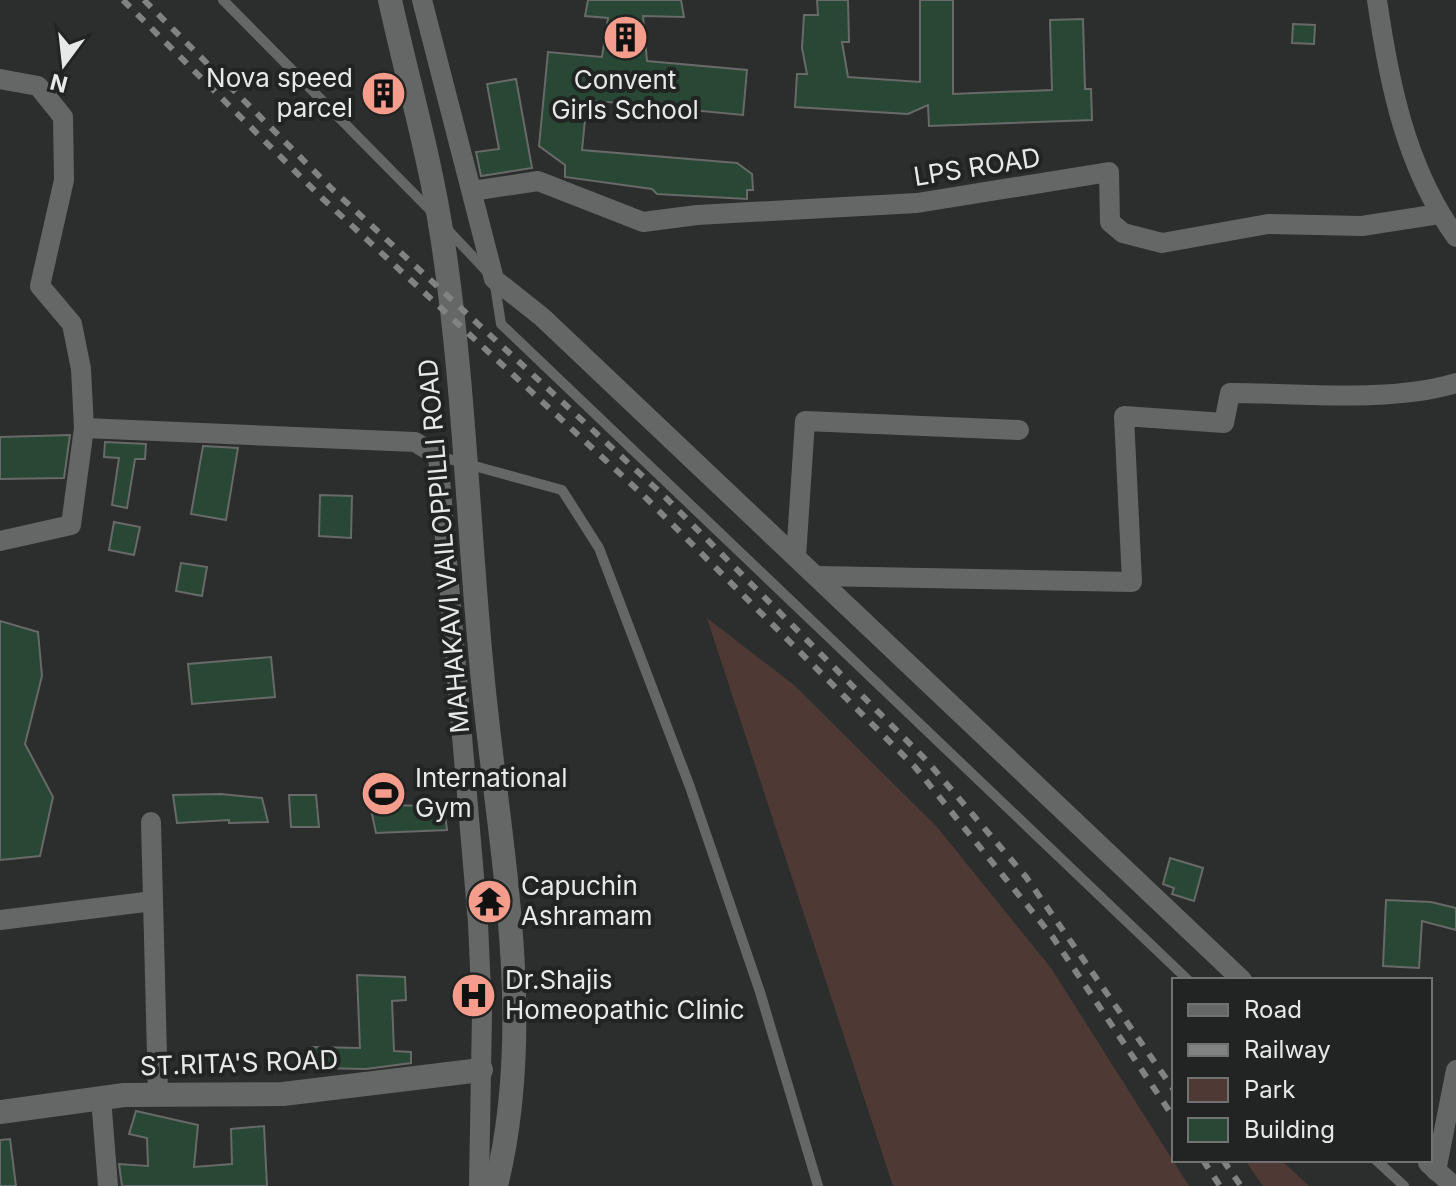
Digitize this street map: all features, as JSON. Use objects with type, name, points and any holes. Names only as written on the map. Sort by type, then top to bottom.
[{"type":"main road","name":"MAHAKAVI VAILOPPILLI ROAD","points":[[390,0],[442,235],[483,684],[514,936],[512,1068],[504,1156],[496,1186]]},
{"type":"main road","name":"ST.RITA'S ROAD","points":[[0,1112],[101,1098],[158,1094],[283,1094],[481,1070]]},
{"type":"street","points":[[422,0],[494,279],[542,317],[1240,978]]},
{"type":"street","points":[[1377,0],[1397,112],[1439,214],[1456,237]]},
{"type":"street","points":[[0,79],[38,86],[63,117],[64,180],[40,286],[72,324],[81,369],[84,428],[71,525],[0,541]]},
{"type":"street","name":"LPS ROAD","points":[[472,191],[538,181],[643,222],[697,215],[917,203],[1109,172],[1110,222],[1123,233],[1153,243],[1268,224],[1362,226],[1439,214]]},
{"type":"street","points":[[817,576],[1132,582],[1124,416],[1224,423],[1230,393],[1359,395],[1435,389],[1456,383]]},
{"type":"street","points":[[796,557],[805,421],[1019,430]]},
{"type":"street","points":[[84,428],[415,442],[438,456],[453,667],[472,833],[482,1013],[479,1186]]},
{"type":"street","points":[[151,822],[158,1094]]},
{"type":"street","points":[[0,920],[153,901]]},
{"type":"street","points":[[1454,1186],[1431,1166],[1456,1070]]},
{"type":"street","points":[[101,1098],[108,1186]]},
{"type":"lane","points":[[223,0],[381,158],[494,279],[501,324],[1186,978]]},
{"type":"lane","points":[[438,456],[562,490],[599,548],[735,919],[818,1186]]},
{"type":"lane","points":[[1378,1162],[1404,1186]]},
{"type":"green space","points":[[707,618],[794,685],[937,827],[1051,968],[1189,1186],[893,1186]]},
{"type":"green space","points":[[1246,1162],[1283,1162],[1309,1186],[1263,1186]]},
{"type":"building","points":[[588,0],[681,0],[684,17],[643,16],[647,61],[747,70],[743,115],[587,100],[582,150],[737,163],[752,174],[753,190],[747,190],[747,199],[657,194],[652,189],[565,177],[565,165],[539,146],[548,52],[602,57],[608,18],[585,16]]},
{"type":"building","points":[[817,0],[848,0],[849,42],[842,42],[848,77],[920,82],[920,0],[953,0],[953,94],[1052,90],[1050,20],[1083,19],[1085,89],[1091,89],[1092,120],[929,126],[928,105],[908,114],[795,107],[797,74],[807,74],[802,48],[804,15],[818,15]]},
{"type":"building","points":[[1293,24],[1315,25],[1314,44],[1292,43]]},
{"type":"building","points":[[516,79],[532,168],[481,176],[476,152],[499,149],[487,84]]},
{"type":"building","name":"Nova speed parcel","points":[[393,83],[391,98],[379,104],[375,88]]},
{"type":"building","points":[[70,435],[64,478],[0,479],[0,437]]},
{"type":"building","points":[[105,442],[146,444],[145,459],[135,459],[127,508],[112,505],[119,458],[104,457]]},
{"type":"building","points":[[203,446],[238,448],[226,520],[191,514]]},
{"type":"building","points":[[320,495],[352,496],[351,538],[319,536]]},
{"type":"building","points":[[114,522],[140,527],[134,555],[109,550]]},
{"type":"building","points":[[181,563],[207,567],[202,596],[176,591]]},
{"type":"building","points":[[0,621],[38,632],[42,676],[25,744],[53,797],[40,856],[0,860]]},
{"type":"building","points":[[271,657],[275,697],[192,704],[188,664]]},
{"type":"building","points":[[221,794],[262,798],[268,822],[229,823],[229,820],[177,823],[173,795]]},
{"type":"building","points":[[289,795],[316,795],[319,827],[291,827]]},
{"type":"building","points":[[370,805],[444,806],[447,830],[376,833]]},
{"type":"building","points":[[1170,858],[1203,868],[1194,901],[1172,894],[1174,888],[1163,884]]},
{"type":"building","points":[[1386,900],[1431,902],[1456,908],[1456,930],[1422,921],[1419,968],[1383,966]]},
{"type":"building","points":[[357,975],[405,977],[406,1000],[392,1001],[394,1051],[411,1052],[411,1063],[366,1069],[314,1068],[309,1058],[312,1047],[360,1048]]},
{"type":"building","points":[[136,1111],[198,1125],[194,1167],[232,1164],[231,1129],[264,1126],[267,1186],[122,1186],[119,1164],[148,1166],[147,1138],[129,1134]]},
{"type":"building","points":[[10,1139],[16,1186],[0,1186],[0,1140]]},
{"type":"railway","points":[[123,0],[322,198],[642,494],[915,767],[1052,936],[1172,1115]]},
{"type":"railway","points":[[144,0],[332,189],[663,495],[927,761],[1026,877],[1172,1087]]},
{"type":"railway","points":[[1204,1162],[1220,1186]]},
{"type":"railway","points":[[1224,1162],[1241,1186]]},
{"type":"place","name":"Convent Girls School","points":[[625,37]]},
{"type":"place","name":"Nova speed parcel","points":[[384,93]]},
{"type":"place","name":"International Gym","points":[[384,793]]},
{"type":"place","name":"Capuchin Ashramam","points":[[490,901]]},
{"type":"place","name":"Dr.Shajis Homeopathic Clinic","points":[[474,995]]}]
